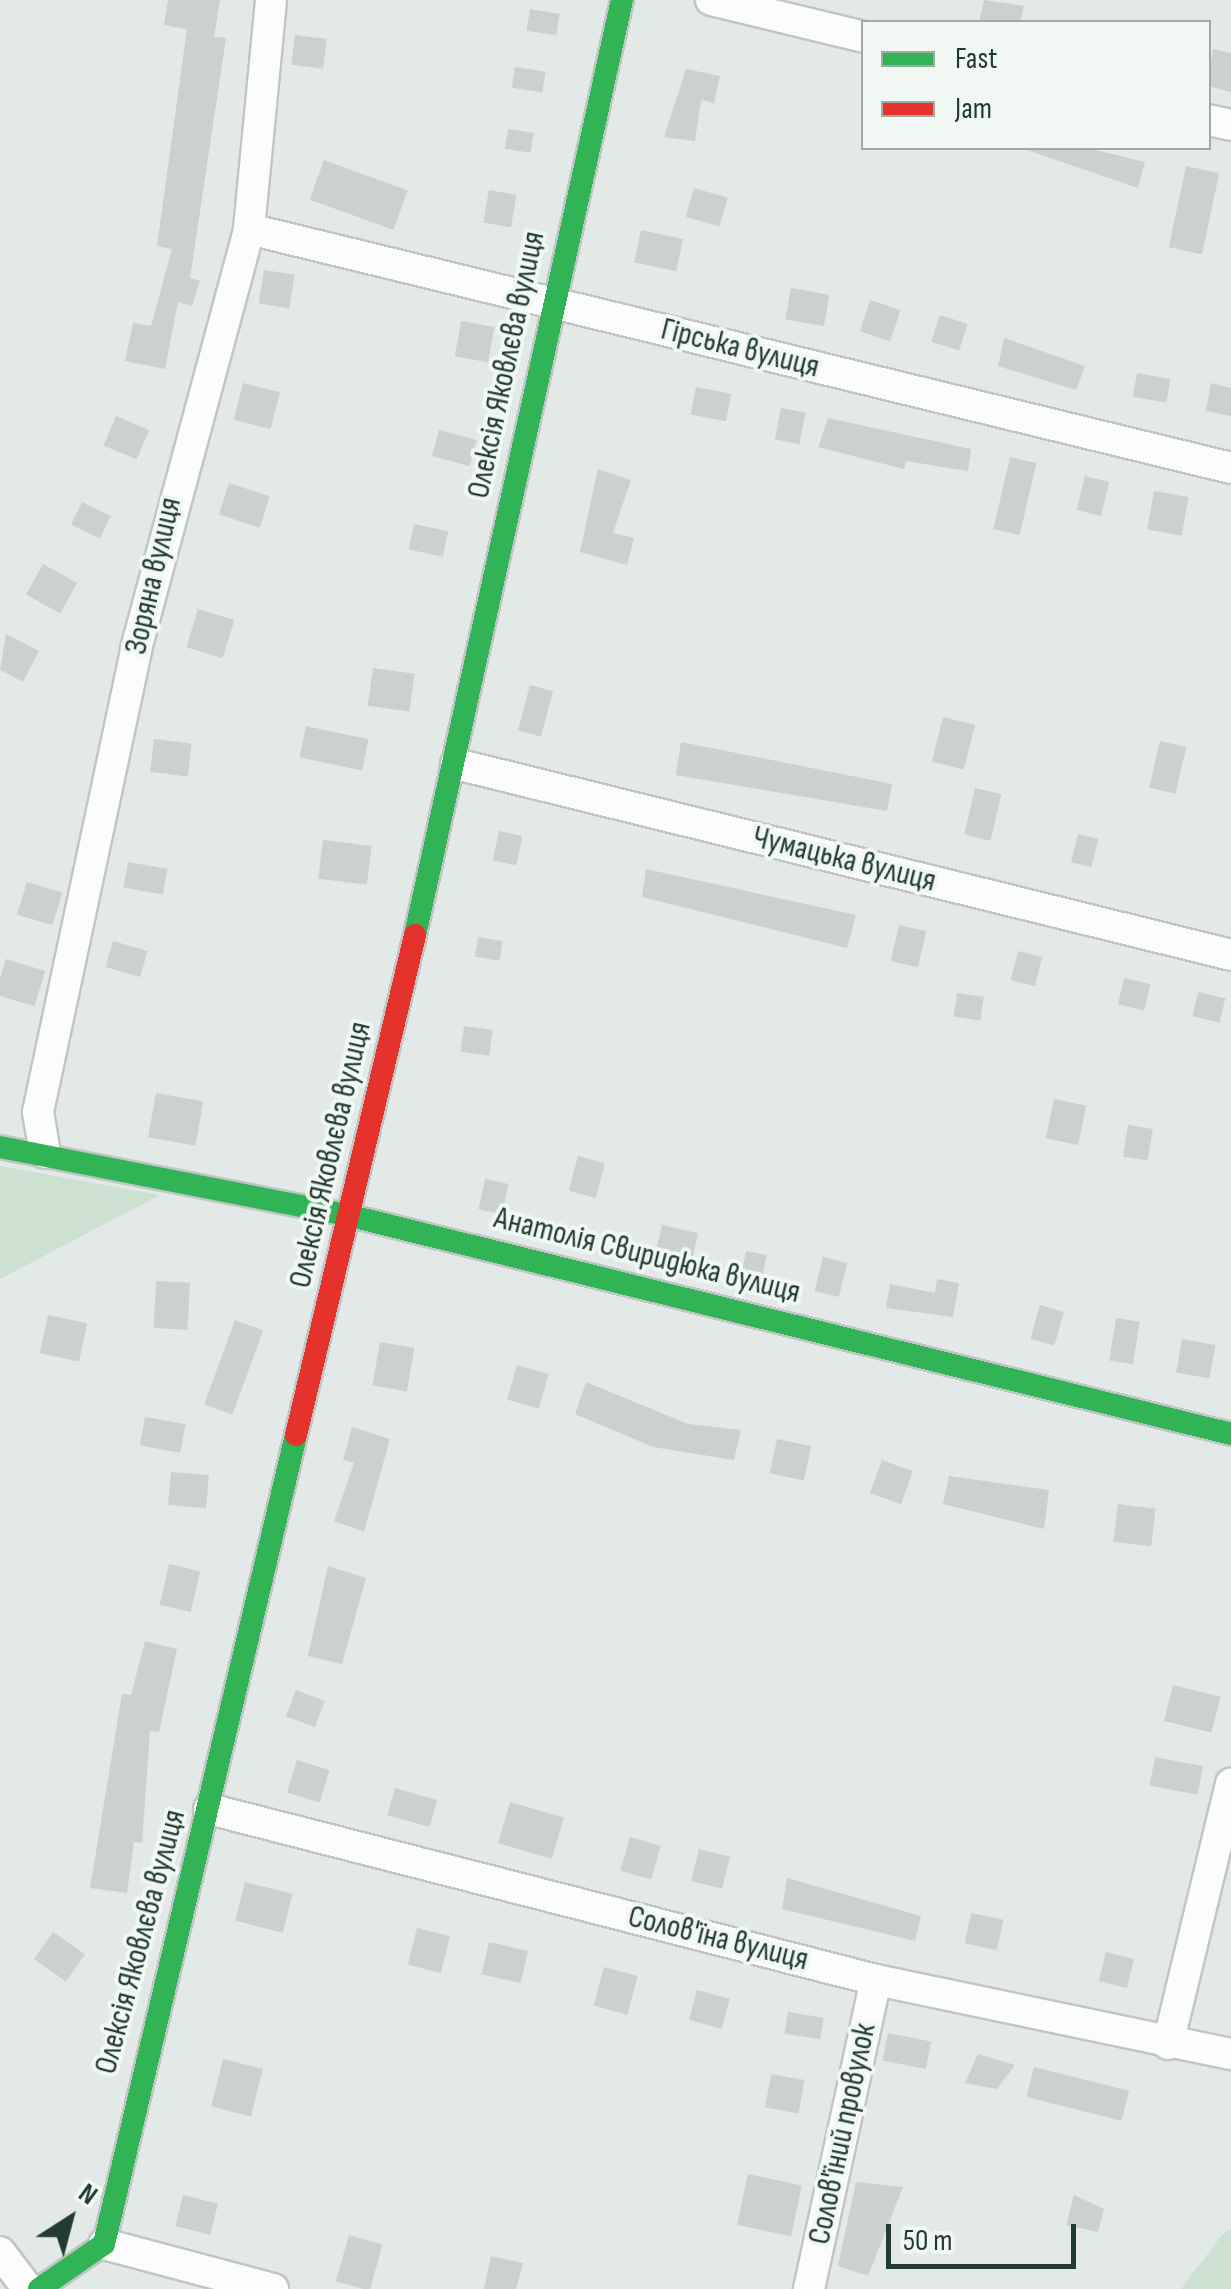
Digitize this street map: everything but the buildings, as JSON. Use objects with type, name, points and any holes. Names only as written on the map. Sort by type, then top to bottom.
[{"type":"street","name":"Зоряна вулиця","points":[[44,1154],[38,1112],[136,648],[250,229],[271,0]]},
{"type":"street","name":"Олексія Яковлєва вулиця","points":[[104,2244],[456,764],[552,304],[622,0]]},
{"type":"street","points":[[711,0],[861,36]]},
{"type":"street","name":"Гірська вулиця","points":[[250,229],[1231,468]]},
{"type":"street","name":"Чумацька вулиця","points":[[456,764],[1231,956]]},
{"type":"street","name":"Анатолія Свиридюка вулиця","points":[[0,1147],[351,1216],[1231,1434]]},
{"type":"street","points":[[1168,2044],[1231,1782]]},
{"type":"street","name":"Солов'їна вулиця","points":[[209,1809],[876,1980],[1168,2044],[1231,2054]]},
{"type":"street","name":"Солов'їний провулок","points":[[810,2289],[876,1980]]},
{"type":"street","points":[[39,2289],[104,2244],[274,2289]]},
{"type":"street","points":[[0,2252],[28,2289]]},
{"type":"green space","points":[[0,1166],[160,1195],[0,1279]]},
{"type":"green space","points":[[1231,2229],[1231,2289],[1181,2289],[1222,2235]]},
{"type":"traffic: fast","points":[[415,935],[622,0]]},
{"type":"traffic: fast","points":[[0,1147],[351,1216],[1231,1434]]},
{"type":"traffic: fast","points":[[39,2289],[104,2244],[296,1435]]},
{"type":"traffic: jam","points":[[296,1435],[415,935]]}]
